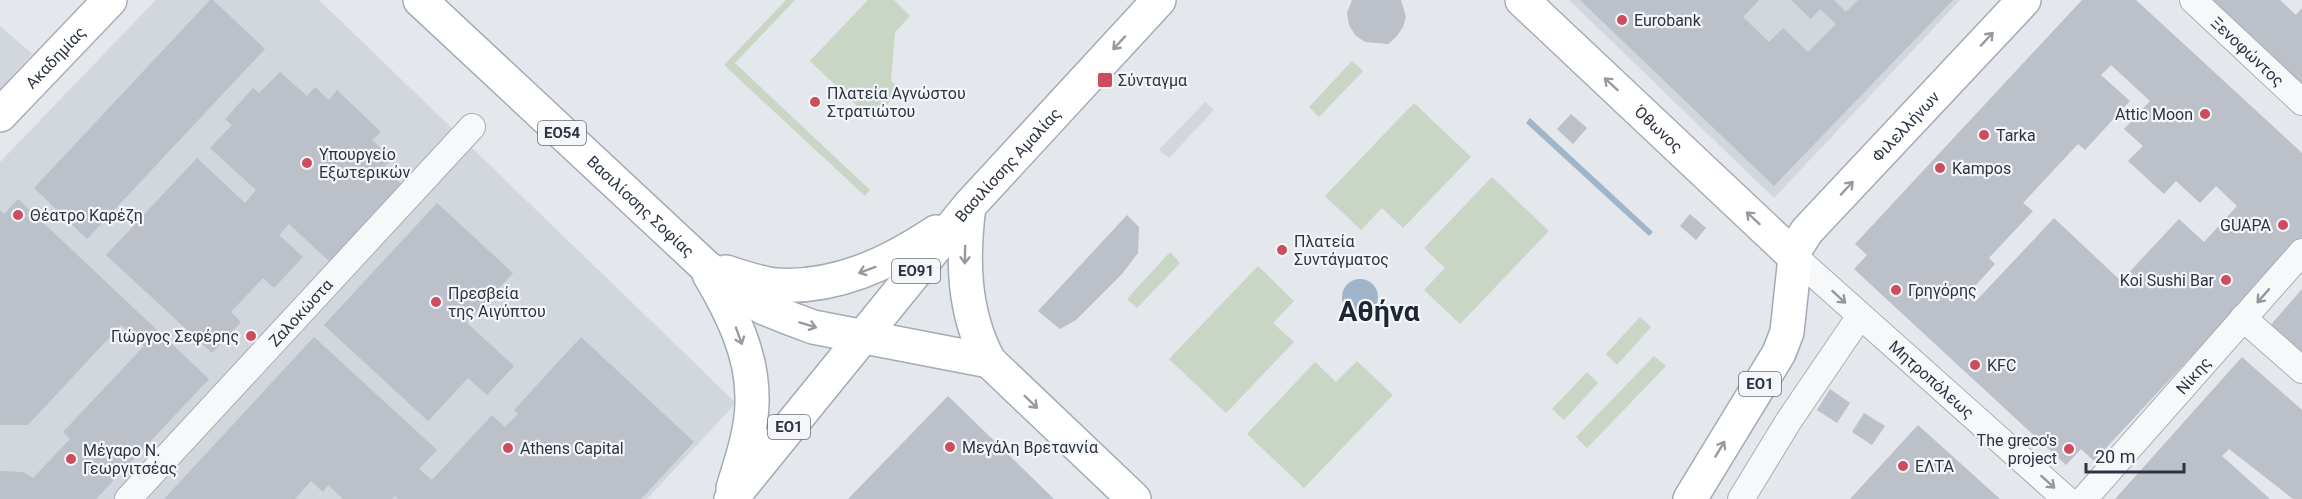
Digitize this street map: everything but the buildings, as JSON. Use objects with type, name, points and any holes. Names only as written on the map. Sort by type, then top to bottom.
[{"type":"main road","name":"Ακαδημίας","points":[[0,115],[110,0]]},
{"type":"main road","name":"Βασιλίσσης Σοφίας","points":[[420,0],[704,265],[731,287],[764,308],[813,327],[863,336]]},
{"type":"main road","name":"Βασιλίσσης Αμαλίας","points":[[863,336],[969,206],[1159,0]]},
{"type":"main road","name":"Όθωνος","points":[[1522,0],[1796,258]]},
{"type":"main road","name":"Φιλελλήνων","points":[[1796,258],[1796,248],[1807,231],[2024,0]]},
{"type":"main road","name":"ΕΟ54","points":[[704,265],[773,285],[807,285],[833,281],[882,264],[912,248],[969,206]]},
{"type":"main road","points":[[969,206],[964,263],[969,305],[980,343],[989,361],[1134,499]]},
{"type":"main road","name":"ΕΟ1","points":[[1690,499],[1779,352],[1787,332],[1796,258]]},
{"type":"main road","points":[[704,265],[734,321],[749,366],[752,397],[742,457],[730,499]]},
{"type":"main road","name":"ΕΟ54","points":[[863,336],[989,361]]},
{"type":"main road","name":"ΕΟ1","points":[[730,499],[863,336]]},
{"type":"street","name":"Ξενοφώντος","points":[[2193,0],[2302,102]]},
{"type":"street","name":"Ζαλοκώστα","points":[[128,499],[472,127]]},
{"type":"street","name":"Νίκης","points":[[2084,499],[2302,252]]},
{"type":"street","name":"Μητροπόλεως","points":[[1796,258],[2066,499]]},
{"type":"street","points":[[1741,499],[1788,422],[1860,316]]},
{"type":"street","points":[[2243,318],[2302,370]]},
{"type":"shaded area","points":[[156,0],[319,0],[736,403],[647,499],[0,499],[0,162]]},
{"type":"shaded area","points":[[1569,0],[1960,0],[1774,198]]},
{"type":"shaded area","points":[[0,26],[32,54],[0,89]]},
{"type":"shaded area","points":[[1205,102],[1214,110],[1169,158],[1159,150]]},
{"type":"green space","points":[[786,0],[795,0],[735,63],[870,190],[865,196],[724,65]]},
{"type":"green space","points":[[868,0],[894,0],[910,16],[895,32],[891,81],[901,90],[872,120],[810,61]]},
{"type":"green space","points":[[1352,61],[1363,71],[1319,117],[1309,107]]},
{"type":"green space","points":[[1414,103],[1471,157],[1403,228],[1382,208],[1361,230],[1325,196]]},
{"type":"green space","points":[[1492,177],[1549,231],[1460,324],[1424,290],[1445,268],[1424,248]]},
{"type":"green space","points":[[1170,252],[1180,263],[1137,308],[1127,299]]},
{"type":"green space","points":[[1258,266],[1294,301],[1273,323],[1294,342],[1226,413],[1169,359]]},
{"type":"green space","points":[[1640,317],[1651,327],[1617,365],[1606,354]]},
{"type":"green space","points":[[1654,356],[1666,366],[1587,448],[1576,437]]},
{"type":"green space","points":[[1357,361],[1393,395],[1304,488],[1247,434],[1315,362],[1336,382]]},
{"type":"green space","points":[[1587,372],[1598,383],[1564,420],[1552,409]]},
{"type":"water","points":[[1530,118],[1653,232],[1649,236],[1526,123]]},
{"type":"water","points":[[1360,279],[1373,284],[1378,297],[1373,310],[1360,315],[1347,310],[1342,297],[1347,284]]},
{"type":"place","name":"Eurobank","points":[[1622,20]]},
{"type":"place","name":"Σύνταγμα","points":[[1105,80]]},
{"type":"place","name":"Πλατεία Αγνώστου Στρατιώτου","points":[[815,102]]},
{"type":"place","name":"Attic Moon","points":[[2205,114]]},
{"type":"place","name":"Tarka","points":[[1984,135]]},
{"type":"place","name":"Υπουργείο Εξωτερικών","points":[[307,163]]},
{"type":"place","name":"Kampos","points":[[1940,168]]},
{"type":"place","name":"Θέατρο Καρέζη","points":[[18,215]]},
{"type":"place","name":"GUAPA","points":[[2283,225]]},
{"type":"place","name":"Πλατεία Συντάγματος","points":[[1282,250]]},
{"type":"place","name":"Koi Sushi Bar","points":[[2226,280]]},
{"type":"place","name":"Γρηγόρης","points":[[1896,290]]},
{"type":"place","name":"Πρεσβεία της Αιγύπτου","points":[[436,302]]},
{"type":"place","name":"Γιώργος Σεφέρης","points":[[251,336]]},
{"type":"place","name":"KFC","points":[[1975,365]]},
{"type":"place","name":"Μεγάλη Βρεταννία","points":[[950,447]]},
{"type":"place","name":"Athens Capital","points":[[508,448]]},
{"type":"place","name":"The greco's project","points":[[2069,449]]},
{"type":"place","name":"Μέγαρο Ν. Γεωργιτσέας","points":[[71,459]]},
{"type":"place","name":"ΕΛΤΑ","points":[[1903,466]]},
{"type":"district","name":"Αθήνα","points":[[1379,311]]}]
